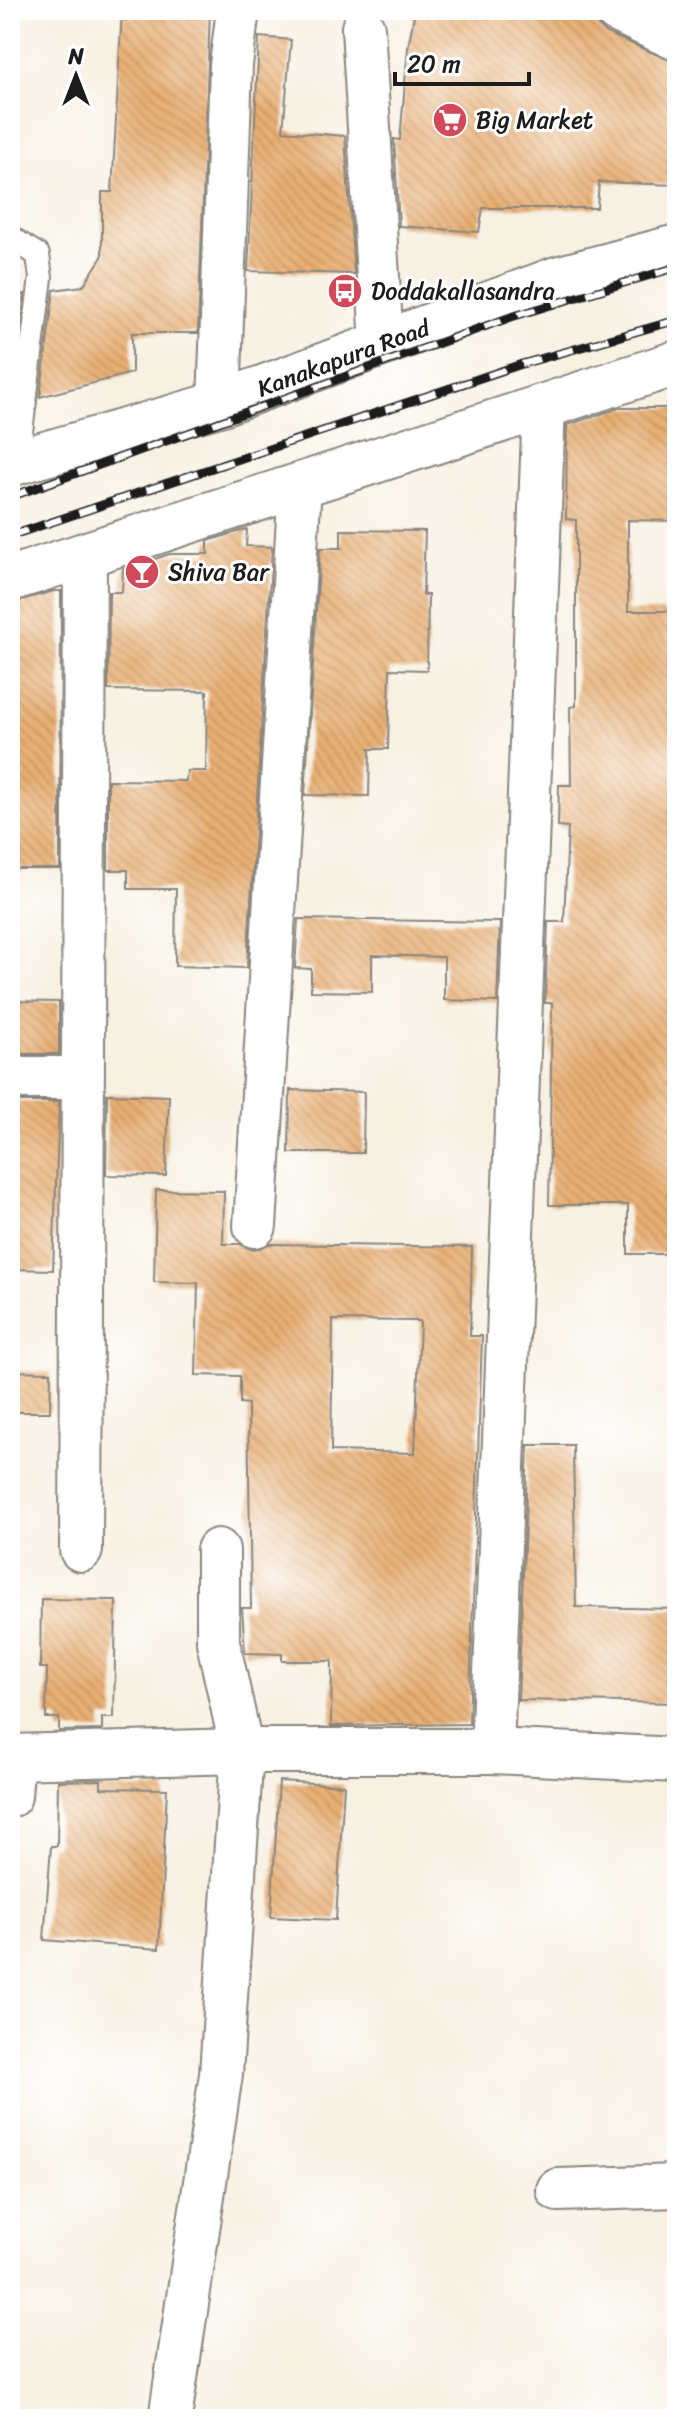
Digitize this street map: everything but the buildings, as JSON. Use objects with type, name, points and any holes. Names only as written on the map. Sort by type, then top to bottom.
[{"type":"main road","points":[[617,10],[677,38]]},
{"type":"main road","name":"Kanakapura Road","points":[[14,463],[219,404],[557,279],[677,247]]},
{"type":"main road","points":[[10,579],[677,363]]},
{"type":"main road","points":[[11,1770],[242,1751],[492,1751],[677,1760]]},
{"type":"street","points":[[219,404],[231,65],[238,10]]},
{"type":"street","points":[[363,28],[382,344]]},
{"type":"street","points":[[492,1751],[544,406]]},
{"type":"street","points":[[255,1226],[300,485]]},
{"type":"street","points":[[81,1550],[85,556]]},
{"type":"street","points":[[10,1078],[83,1078]]},
{"type":"street","points":[[170,2419],[221,2074],[242,1751],[218,1642],[218,1550]]},
{"type":"street","points":[[558,2190],[677,2186]]},
{"type":"lane","points":[[10,237],[38,255],[41,278],[14,463]]},
{"type":"railway","points":[[10,497],[511,317],[677,267]]},
{"type":"railway","points":[[10,536],[522,364],[677,320]]},
{"type":"place","name":"Big Market","points":[[450,120]]},
{"type":"place","name":"Doddakallasandra","points":[[345,291]]},
{"type":"place","name":"Shiva Bar","points":[[142,572]]}]
